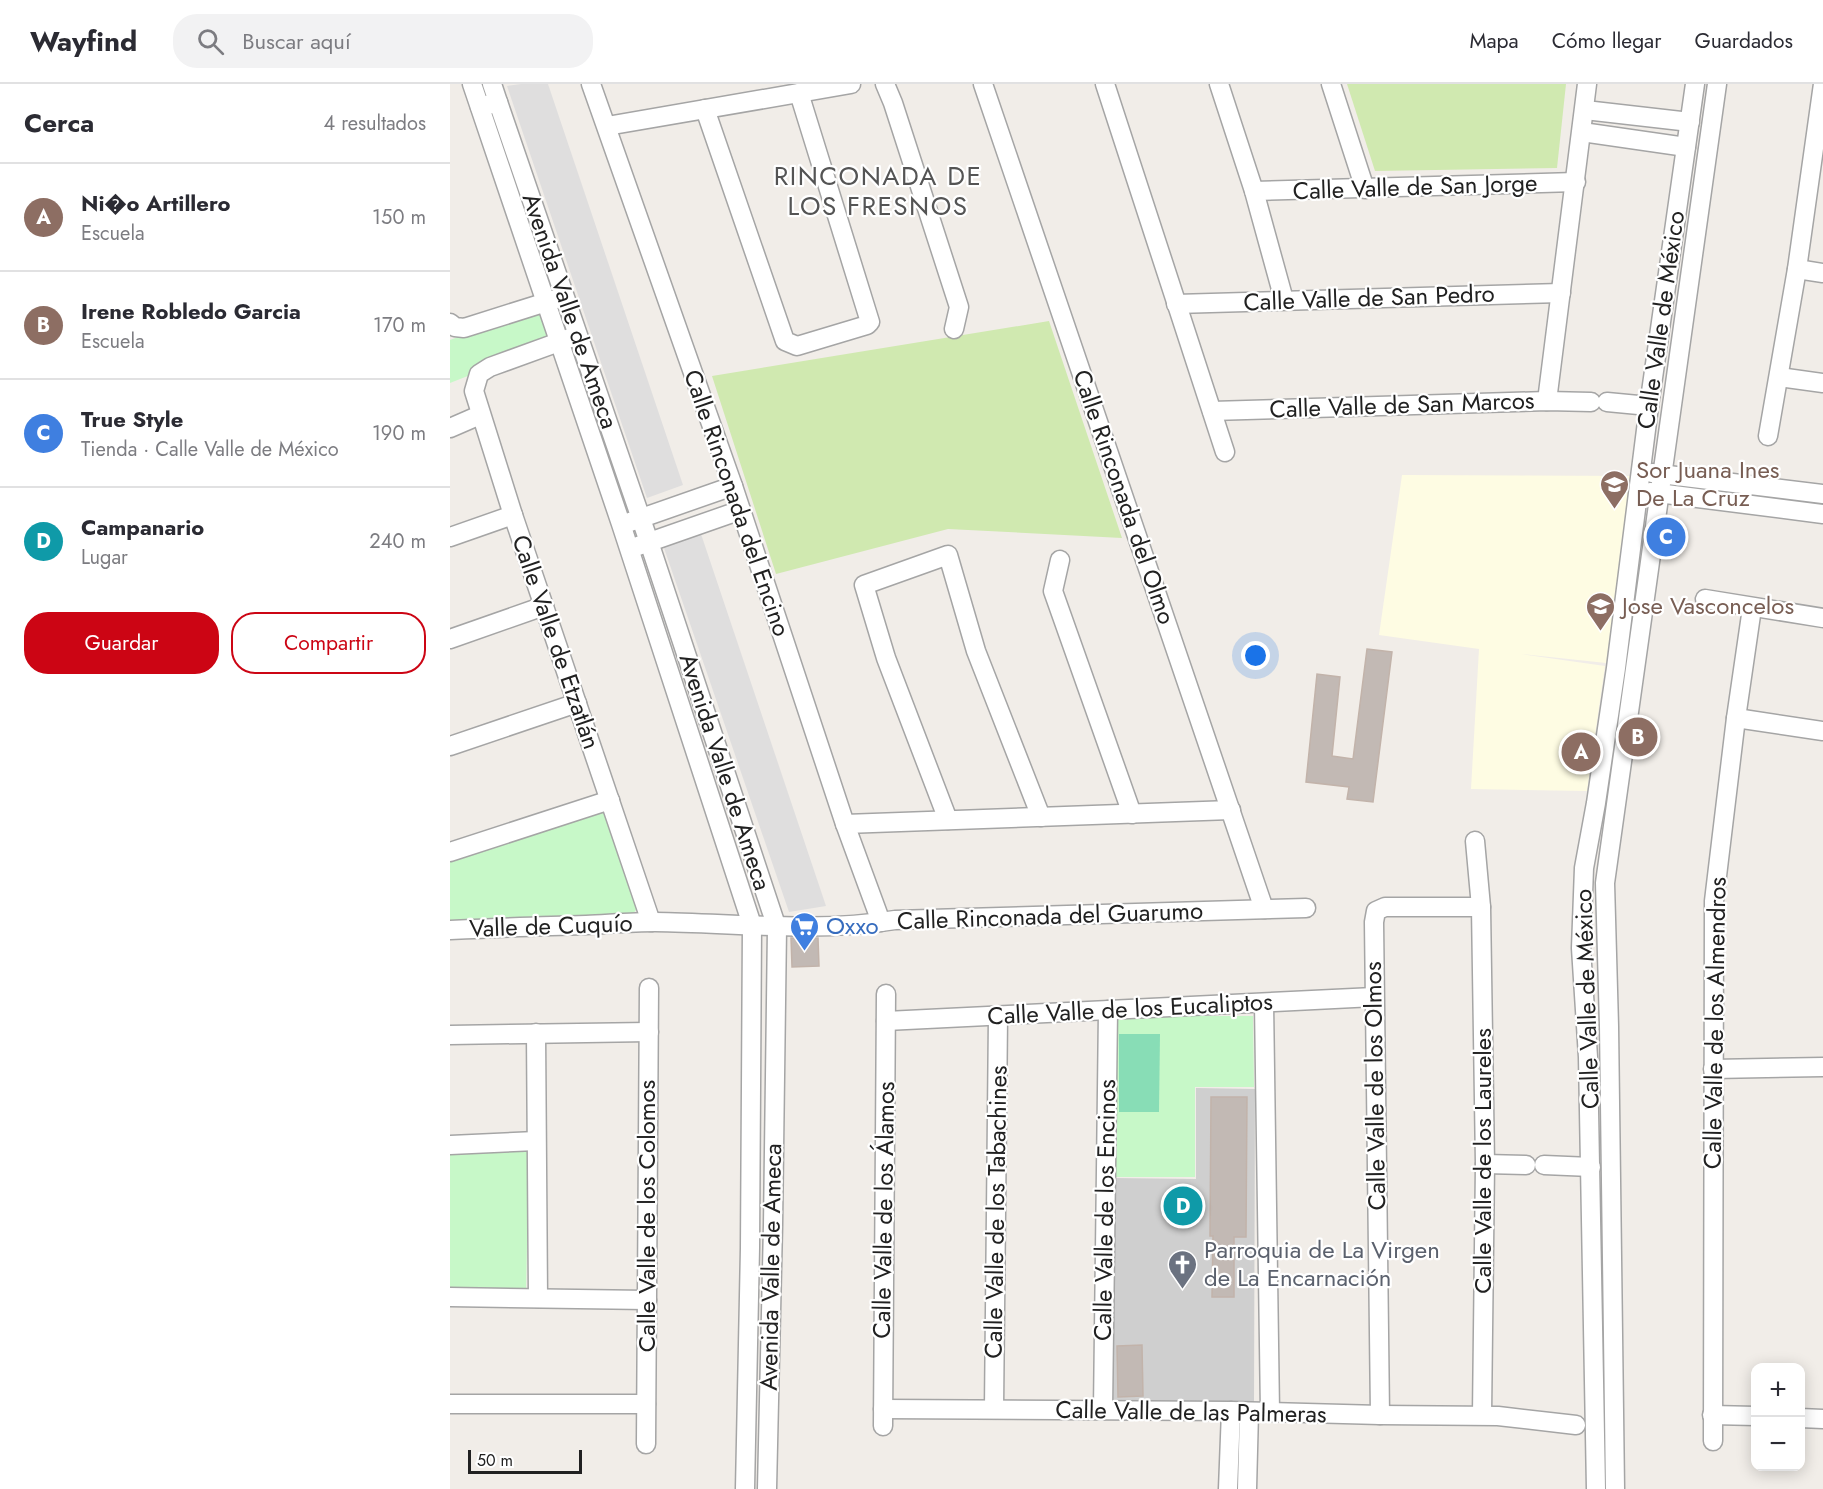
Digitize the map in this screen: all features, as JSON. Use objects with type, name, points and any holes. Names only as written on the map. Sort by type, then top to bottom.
[{"type":"street","name":"Avenida Valle de Ameca","points":[[472,84],[621,524],[752,925],[750,1248],[745,1489]]},
{"type":"street","name":"Avenida Valle de Ameca","points":[[492,84],[649,542],[777,928],[767,1489]]},
{"type":"street","name":"Calle Rinconada del Encino","points":[[591,84],[733,486],[845,824],[881,922]]},
{"type":"street","points":[[607,126],[850,84]]},
{"type":"street","points":[[885,84],[959,307],[954,329]]},
{"type":"street","name":"Calle Rinconada del Olmo","points":[[983,84],[1264,909]]},
{"type":"street","points":[[1105,84],[1225,452]]},
{"type":"street","points":[[1219,84],[1254,191],[1284,300]]},
{"type":"street","points":[[1331,84],[1365,189]]},
{"type":"street","points":[[1547,401],[1587,84]]},
{"type":"street","name":"Calle Valle de México","points":[[1596,1489],[1588,1057],[1581,948],[1584,868],[1606,735],[1649,406],[1695,84]]},
{"type":"street","name":"Calle Valle de México","points":[[1615,1489],[1610,1057],[1605,883],[1717,84]]},
{"type":"street","points":[[1768,436],[1797,269],[1822,84]]},
{"type":"street","points":[[705,109],[785,341],[797,346],[867,325],[870,322],[799,93]]},
{"type":"street","points":[[480,107],[498,102]]},
{"type":"street","points":[[1693,103],[1714,106]]},
{"type":"street","points":[[1585,110],[1690,122]]},
{"type":"street","points":[[1582,132],[1686,147]]},
{"type":"street","name":"Calle Valle de San Jorge","points":[[1254,191],[1576,182]]},
{"type":"street","points":[[1797,269],[1823,273]]},
{"type":"street","name":"Calle Valle de San Pedro","points":[[1176,304],[1562,293]]},
{"type":"street","points":[[457,325],[565,296]]},
{"type":"street","points":[[559,342],[578,334]]},
{"type":"street","name":"Calle Valle de Etzatlán","points":[[559,342],[490,367],[479,374],[474,391],[513,515],[651,922]]},
{"type":"street","points":[[1779,377],[1823,383]]},
{"type":"street","name":"Calle Valle de San Marcos","points":[[1212,411],[1547,401],[1649,406]]},
{"type":"street","points":[[450,428],[480,415]]},
{"type":"street","points":[[1640,481],[1664,474],[1823,494]]},
{"type":"street","points":[[1640,481],[1661,494],[1823,514]]},
{"type":"street","points":[[621,524],[733,486]]},
{"type":"street","points":[[629,549],[741,510]]},
{"type":"street","points":[[450,537],[513,515]]},
{"type":"street","points":[[948,820],[886,658],[864,585],[948,555],[976,651],[1041,817]]},
{"type":"street","points":[[1060,560],[1053,591],[1132,814]]},
{"type":"street","points":[[1705,600],[1823,618]]},
{"type":"street","points":[[450,639],[544,606]]},
{"type":"street","name":"Calle Valle de los Almendros","points":[[1713,1441],[1714,900],[1752,608]]},
{"type":"street","points":[[450,746],[577,703]]},
{"type":"street","points":[[1736,718],[1823,731]]},
{"type":"street","points":[[450,852],[610,800]]},
{"type":"street","points":[[845,824],[1231,810]]},
{"type":"street","name":"Calle Valle de los Laureles","points":[[1475,841],[1481,907],[1490,1415]]},
{"type":"street","name":"Calle Valle de los Olmos","points":[[1380,1415],[1374,997],[1376,910],[1385,907],[1481,907]]},
{"type":"street","name":"Calle Rinconada del Guarumo","points":[[651,922],[752,925],[777,928],[851,926],[907,920],[1306,908]]},
{"type":"street","name":"Valle de Cuquío","points":[[450,930],[651,922]]},
{"type":"street","name":"Calle Valle de los Colomos","points":[[646,1444],[649,988]]},
{"type":"street","name":"Calle Valle de los Álamos","points":[[883,1418],[886,994]]},
{"type":"street","name":"Calle Valle de los Eucaliptos","points":[[886,1021],[1374,997]]},
{"type":"street","points":[[1264,1003],[1270,1412]]},
{"type":"street","name":"Calle Valle de los Encinos","points":[[1103,1410],[1108,1010]]},
{"type":"street","name":"Calle Valle de los Tabachines","points":[[994,1409],[998,1016]]},
{"type":"street","points":[[450,1035],[649,1032]]},
{"type":"street","points":[[536,1033],[538,1298]]},
{"type":"street","points":[[1588,1057],[1610,1057]]},
{"type":"street","points":[[1713,1069],[1823,1067]]},
{"type":"street","points":[[450,1145],[536,1141]]},
{"type":"street","points":[[1485,1164],[1591,1167]]},
{"type":"street","points":[[450,1297],[647,1300]]},
{"type":"street","points":[[450,1404],[646,1404]]},
{"type":"street","name":"Calle Valle de las Palmeras","points":[[883,1418],[994,1409],[1240,1411],[1490,1415],[1576,1425]]},
{"type":"street","points":[[1228,1489],[1240,1411]]},
{"type":"street","points":[[1240,1411],[1247,1489]]},
{"type":"street","points":[[1712,1415],[1751,1416]]},
{"type":"street","points":[[1805,1418],[1823,1419]]},
{"type":"shaded area","points":[[548,84],[683,485],[647,498],[507,86]]},
{"type":"shaded area","points":[[1402,475],[1633,476],[1606,663],[1521,654],[1605,666],[1587,791],[1471,789],[1479,649],[1379,635]]},
{"type":"shaded area","points":[[701,534],[826,906],[789,912],[663,545]]},
{"type":"shaded area","name":"Parroquia de La Virgen de La Encarnación","points":[[1196,1088],[1255,1089],[1254,1402],[1111,1401],[1112,1178],[1196,1179]]},
{"type":"green space","points":[[1347,84],[1566,84],[1557,168],[1375,171]]},
{"type":"green space","points":[[538,308],[551,343],[450,383],[450,340]]},
{"type":"green space","points":[[1049,321],[1122,538],[948,529],[776,574],[712,376]]},
{"type":"green space","points":[[609,806],[641,903],[633,914],[450,920],[450,857]]},
{"type":"green space","points":[[1112,1016],[1253,1016],[1254,1087],[1195,1087],[1195,1177],[1113,1177]]},
{"type":"green space","points":[[1119,1034],[1160,1034],[1159,1112],[1119,1112]]},
{"type":"green space","points":[[529,1146],[526,1294],[450,1292],[450,1149]]},
{"type":"building","points":[[1367,649],[1392,652],[1373,802],[1347,799],[1349,787],[1306,782],[1317,674],[1340,677],[1332,756],[1353,759]]},
{"type":"building","name":"Oxxo","points":[[791,938],[818,938],[819,966],[792,967]]},
{"type":"building","points":[[1211,1097],[1247,1097],[1246,1237],[1234,1237],[1234,1297],[1212,1297]]},
{"type":"building","points":[[1142,1345],[1143,1396],[1118,1397],[1117,1346]]},
{"type":"place","name":"Sor Juana Ines De La Cruz","points":[[1615,510]]},
{"type":"place","name":"True Style","points":[[1666,537]]},
{"type":"place","name":"Jose Vasconcelos","points":[[1601,632]]},
{"type":"place","name":"Irene Robledo Garcia","points":[[1638,737]]},
{"type":"place","name":"Ni�o Artillero","points":[[1581,752]]},
{"type":"place","name":"Oxxo","points":[[805,952]]},
{"type":"place","name":"Campanario","points":[[1183,1206]]},
{"type":"place","name":"Parroquia de La Virgen de La Encarnación","points":[[1183,1290]]},
{"type":"district","name":"RINCONADA DE LOS FRESNOS","points":[[878,191]]}]
